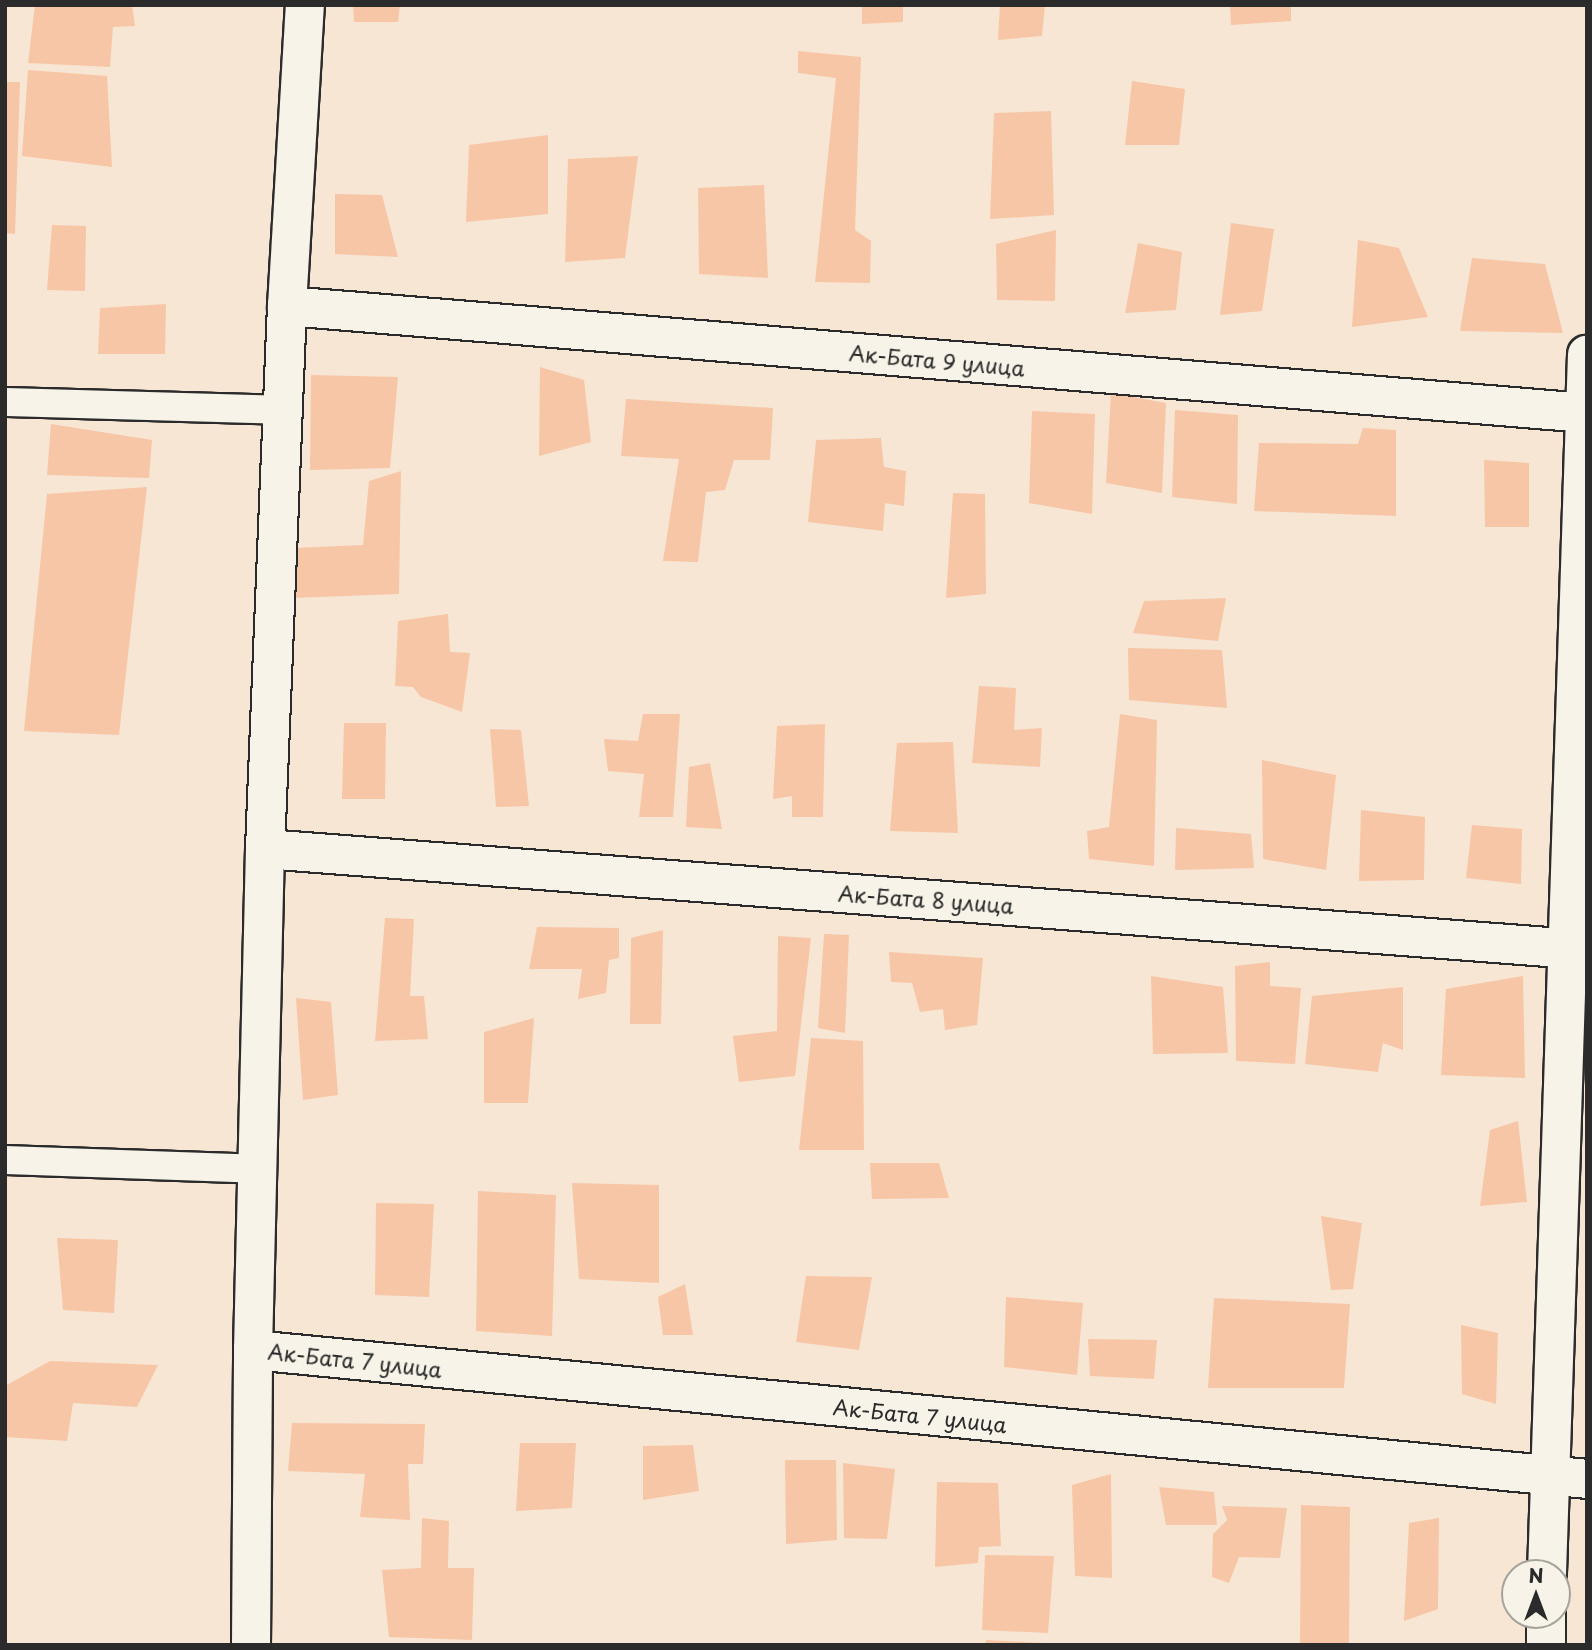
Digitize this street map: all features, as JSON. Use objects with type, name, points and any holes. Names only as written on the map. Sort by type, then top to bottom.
[{"type":"street","points":[[251,1645],[253,1350],[265,849],[287,306],[305,5]]},
{"type":"street","name":"Ак-Бата 9 улица","points":[[287,306],[1585,413]]},
{"type":"street","points":[[1550,1559],[1568,1477],[1587,355]]},
{"type":"street","name":"Ак-Бата 8 улица","points":[[265,849],[1578,949]]},
{"type":"street","name":"Ак-Бата 7 улица","points":[[253,1350],[1568,1477]]},
{"type":"lane","points":[[5,402],[283,410]]},
{"type":"lane","points":[[5,1160],[257,1169]]},
{"type":"building","points":[[35,5],[132,5],[135,26],[113,27],[110,67],[28,63]]},
{"type":"building","points":[[353,5],[400,5],[398,22],[354,22]]},
{"type":"building","points":[[862,5],[903,5],[903,22],[862,24]]},
{"type":"building","points":[[1000,5],[1045,5],[1042,36],[998,40]]},
{"type":"building","points":[[1230,5],[1291,5],[1291,21],[1231,25]]},
{"type":"building","points":[[798,51],[861,57],[855,230],[871,241],[870,283],[815,282],[836,78],[798,73]]},
{"type":"building","points":[[28,70],[107,76],[112,167],[22,156]]},
{"type":"building","points":[[1132,81],[1185,89],[1179,145],[1125,145]]},
{"type":"building","points":[[5,82],[20,82],[15,234],[5,233]]},
{"type":"building","points":[[1051,111],[1054,215],[990,219],[994,113]]},
{"type":"building","points":[[548,135],[548,214],[466,222],[469,145]]},
{"type":"building","points":[[638,156],[625,258],[565,262],[568,159]]},
{"type":"building","points":[[764,185],[768,278],[699,274],[698,188]]},
{"type":"building","points":[[335,194],[382,195],[398,257],[335,254]]},
{"type":"building","points":[[1231,223],[1274,229],[1262,311],[1220,315]]},
{"type":"building","points":[[52,225],[86,226],[85,291],[47,290]]},
{"type":"building","points":[[1056,230],[1055,301],[997,300],[996,244]]},
{"type":"building","points":[[1358,240],[1399,248],[1428,317],[1352,327]]},
{"type":"building","points":[[1138,243],[1182,252],[1176,310],[1125,313]]},
{"type":"building","points":[[1472,258],[1545,264],[1563,333],[1460,331]]},
{"type":"building","points":[[166,304],[165,354],[98,354],[100,308]]},
{"type":"building","points":[[540,367],[584,380],[591,442],[539,456]]},
{"type":"building","points":[[311,375],[398,377],[390,468],[310,470]]},
{"type":"building","points":[[1111,393],[1166,403],[1162,493],[1106,483]]},
{"type":"building","points":[[626,399],[773,408],[770,460],[734,460],[725,490],[706,492],[698,562],[663,561],[679,459],[621,456]]},
{"type":"building","points":[[1175,410],[1238,415],[1237,504],[1172,497]]},
{"type":"building","points":[[1032,411],[1095,414],[1092,514],[1029,503]]},
{"type":"building","points":[[51,424],[152,440],[149,478],[47,475]]},
{"type":"building","points":[[1363,428],[1396,430],[1396,516],[1254,511],[1259,443],[1358,444]]},
{"type":"building","points":[[881,438],[884,467],[906,471],[904,506],[885,503],[883,531],[808,522],[816,440]]},
{"type":"building","points":[[1484,460],[1529,463],[1529,527],[1485,527]]},
{"type":"building","points":[[401,471],[399,594],[292,598],[294,548],[363,545],[369,481]]},
{"type":"building","points":[[147,487],[119,735],[24,731],[47,494]]},
{"type":"building","points":[[953,493],[985,494],[986,594],[946,598]]},
{"type":"building","points":[[1226,598],[1218,641],[1133,633],[1144,601]]},
{"type":"building","points":[[448,614],[450,652],[470,653],[462,712],[421,697],[413,687],[395,686],[398,621]]},
{"type":"building","points":[[1128,648],[1222,650],[1227,708],[1129,700]]},
{"type":"building","points":[[979,686],[1016,688],[1014,730],[1042,728],[1040,767],[972,763]]},
{"type":"building","points":[[643,714],[680,714],[673,817],[639,817],[644,774],[608,771],[604,739],[638,741]]},
{"type":"building","points":[[1120,714],[1157,720],[1154,866],[1089,859],[1087,831],[1109,827]]},
{"type":"building","points":[[344,723],[386,723],[385,799],[342,799]]},
{"type":"building","points":[[825,724],[823,817],[792,817],[792,796],[773,799],[777,726]]},
{"type":"building","points":[[490,729],[521,730],[529,806],[496,807]]},
{"type":"building","points":[[953,742],[958,833],[890,831],[897,743]]},
{"type":"building","points":[[1262,760],[1336,775],[1326,870],[1263,859]]},
{"type":"building","points":[[710,763],[722,829],[686,827],[689,767]]},
{"type":"building","points":[[1361,810],[1425,817],[1424,880],[1359,881]]},
{"type":"building","points":[[1472,825],[1522,829],[1521,884],[1466,878]]},
{"type":"building","points":[[1176,828],[1251,834],[1254,868],[1175,870]]},
{"type":"building","points":[[385,918],[414,919],[410,996],[424,996],[428,1039],[375,1041]]},
{"type":"building","points":[[537,927],[619,928],[619,958],[609,960],[606,993],[578,999],[582,969],[529,969]]},
{"type":"building","points":[[663,930],[661,1024],[630,1024],[631,938]]},
{"type":"building","points":[[824,934],[849,935],[845,1033],[818,1028]]},
{"type":"building","points":[[778,936],[811,938],[795,1076],[739,1082],[733,1036],[777,1031]]},
{"type":"building","points":[[889,952],[983,958],[977,1025],[945,1030],[943,1009],[920,1012],[912,983],[891,982]]},
{"type":"building","points":[[1270,962],[1270,986],[1301,988],[1295,1064],[1236,1061],[1235,966]]},
{"type":"building","points":[[1151,976],[1223,987],[1228,1053],[1153,1054]]},
{"type":"building","points":[[1523,976],[1525,1078],[1441,1075],[1446,989]]},
{"type":"building","points":[[1403,987],[1403,1050],[1383,1043],[1378,1072],[1305,1064],[1312,996]]},
{"type":"building","points":[[296,998],[331,1002],[338,1095],[303,1100]]},
{"type":"building","points":[[534,1018],[528,1103],[484,1103],[484,1032]]},
{"type":"building","points":[[811,1038],[863,1041],[864,1150],[799,1150]]},
{"type":"building","points":[[1518,1121],[1527,1202],[1480,1206],[1490,1130]]},
{"type":"building","points":[[870,1163],[939,1163],[949,1198],[872,1199]]},
{"type":"building","points":[[572,1183],[659,1185],[659,1283],[579,1279]]},
{"type":"building","points":[[478,1191],[556,1195],[552,1336],[476,1331]]},
{"type":"building","points":[[376,1203],[434,1204],[429,1297],[375,1295]]},
{"type":"building","points":[[1321,1216],[1362,1223],[1353,1289],[1331,1290]]},
{"type":"building","points":[[57,1238],[118,1240],[114,1313],[63,1310]]},
{"type":"building","points":[[806,1276],[872,1277],[859,1350],[796,1342]]},
{"type":"building","points":[[685,1284],[693,1335],[663,1335],[658,1297]]},
{"type":"building","points":[[1006,1297],[1083,1303],[1077,1375],[1004,1367]]},
{"type":"building","points":[[1214,1298],[1350,1304],[1344,1388],[1208,1388]]},
{"type":"building","points":[[1461,1325],[1498,1333],[1496,1404],[1462,1394]]},
{"type":"building","points":[[1088,1339],[1157,1340],[1154,1379],[1090,1376]]},
{"type":"building","points":[[50,1361],[158,1365],[137,1407],[73,1403],[67,1441],[5,1437],[5,1386]]},
{"type":"building","points":[[292,1423],[425,1424],[423,1464],[408,1464],[410,1520],[360,1517],[365,1474],[288,1471]]},
{"type":"building","points":[[520,1443],[576,1443],[572,1508],[516,1511]]},
{"type":"building","points":[[693,1445],[699,1491],[643,1500],[643,1446]]},
{"type":"building","points":[[785,1460],[836,1460],[837,1540],[786,1544]]},
{"type":"building","points":[[843,1463],[895,1469],[887,1539],[844,1538]]},
{"type":"building","points":[[1111,1474],[1112,1578],[1075,1576],[1072,1485]]},
{"type":"building","points":[[937,1482],[998,1483],[1001,1546],[979,1547],[978,1563],[935,1567]]},
{"type":"building","points":[[1159,1487],[1214,1492],[1217,1525],[1166,1525]]},
{"type":"building","points":[[1301,1505],[1350,1507],[1349,1645],[1300,1645]]},
{"type":"building","points":[[1222,1506],[1287,1508],[1280,1558],[1239,1557],[1229,1583],[1212,1577],[1213,1534],[1227,1520]]},
{"type":"building","points":[[422,1518],[449,1521],[448,1568],[474,1568],[472,1640],[389,1637],[382,1570],[421,1568]]},
{"type":"building","points":[[1439,1518],[1438,1609],[1404,1621],[1409,1523]]},
{"type":"building","points":[[985,1555],[1054,1556],[1048,1633],[982,1630]]},
{"type":"building","points":[[986,1640],[1044,1643],[1044,1645],[985,1645]]}]
